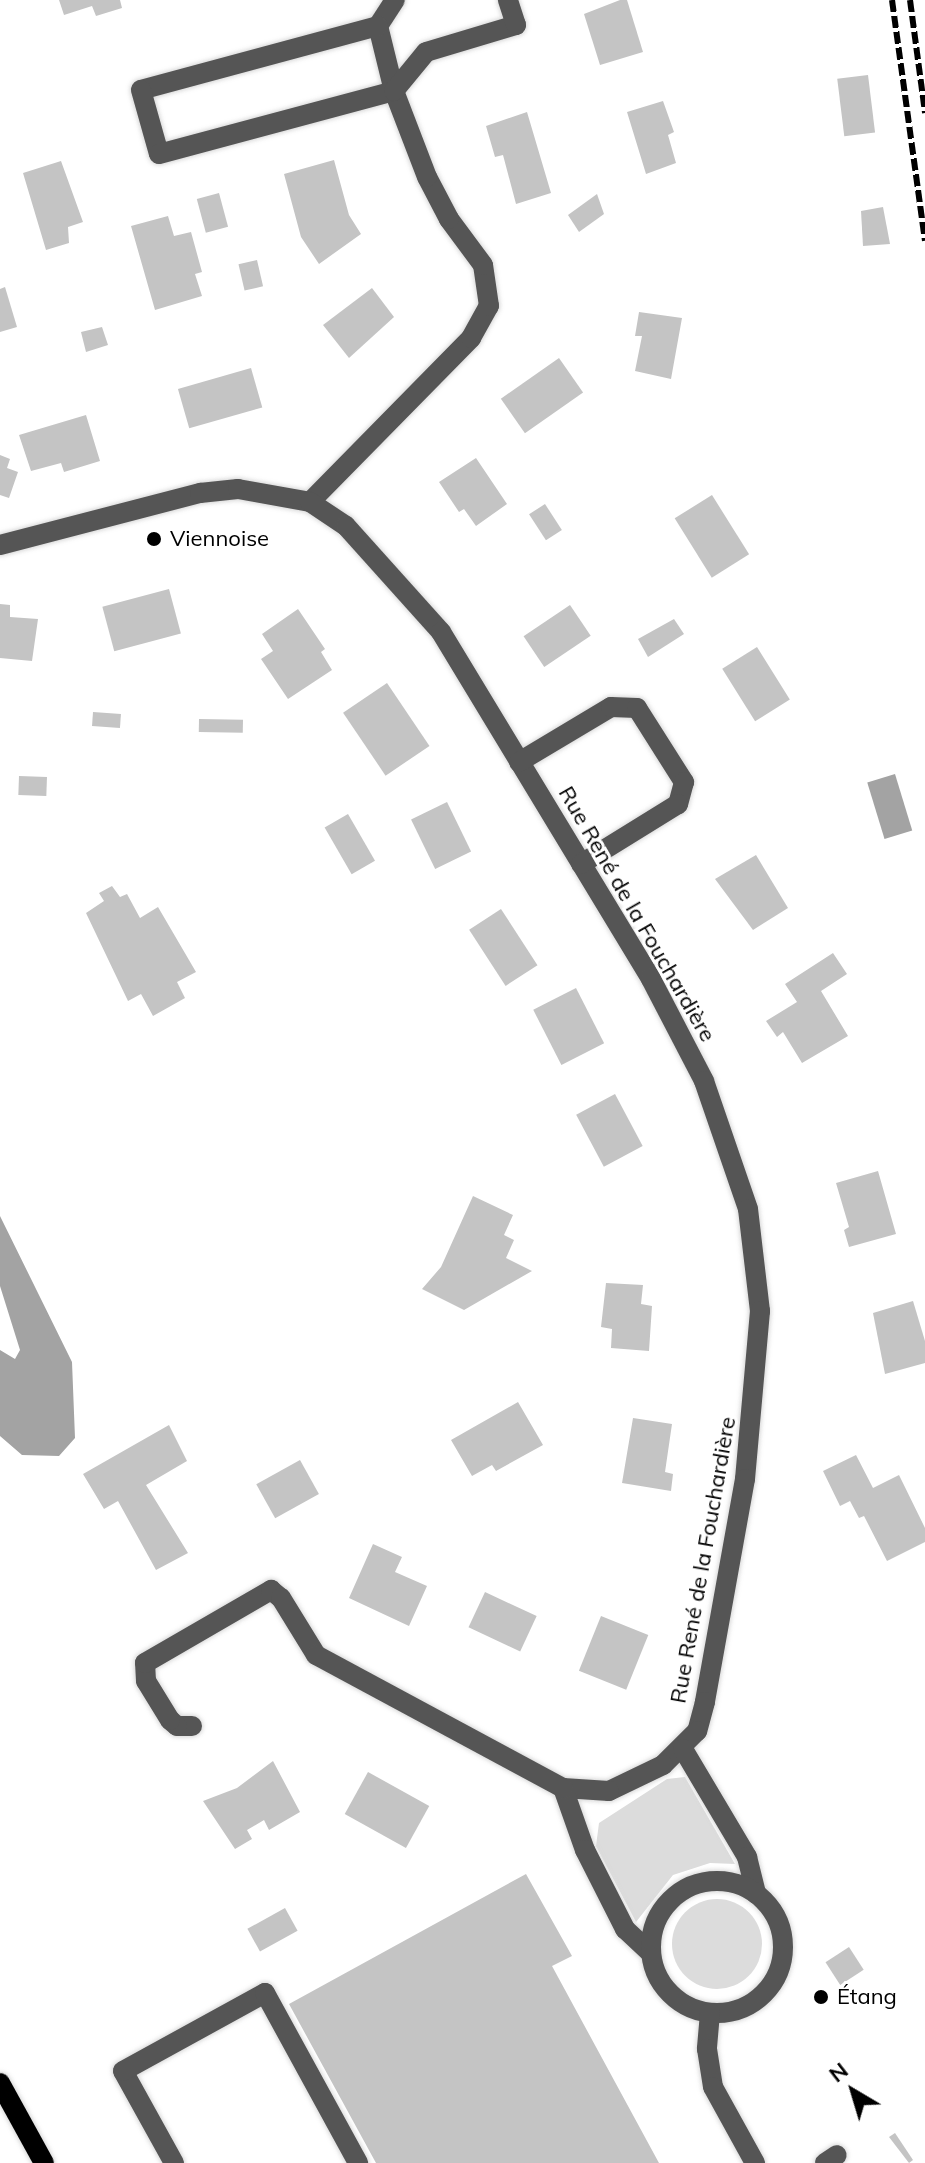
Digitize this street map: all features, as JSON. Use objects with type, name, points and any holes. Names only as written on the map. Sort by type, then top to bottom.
[{"type":"main road","points":[[0,2083],[44,2163]]},
{"type":"street","points":[[395,0],[378,26],[141,90],[159,154],[394,91],[426,52],[516,25],[508,0]]},
{"type":"street","points":[[310,502],[471,338],[489,306],[483,265],[434,191],[394,91],[378,26]]},
{"type":"street","name":"Rue René de la Fouchardière","points":[[0,545],[200,493],[238,489],[310,502],[346,526],[412,594],[651,979],[704,1081],[734,1160],[756,1255],[760,1311],[745,1479],[705,1702],[697,1731],[683,1749]]},
{"type":"street","points":[[519,762],[611,707],[637,708],[684,782],[678,804],[581,864]]},
{"type":"street","points":[[192,1726],[177,1726],[170,1720],[146,1681],[145,1663],[271,1590],[281,1598],[316,1655],[563,1788],[609,1791],[683,1749],[747,1857],[756,1894],[781,1928],[779,1970],[752,2003],[710,2013],[670,1994],[651,1953],[625,1929],[585,1850],[563,1788]]},
{"type":"street","points":[[651,1953],[661,1912],[675,1895],[715,1881],[756,1894]]},
{"type":"street","points":[[174,2163],[123,2071],[265,1993],[358,2163]]},
{"type":"street","points":[[710,2013],[707,2049],[713,2087],[755,2163]]},
{"type":"shaded area","points":[[895,774],[912,830],[885,839],[867,782]]},
{"type":"shaded area","points":[[0,1216],[72,1362],[75,1438],[59,1456],[22,1455],[0,1436],[0,1350],[15,1359],[20,1350],[0,1286]]},
{"type":"shaded area","points":[[685,1777],[735,1864],[710,1863],[673,1875],[636,1922],[596,1846],[599,1823],[667,1779]]},
{"type":"shaded area","points":[[717,1899],[734,1903],[749,1912],[758,1927],[762,1944],[758,1961],[749,1976],[734,1985],[717,1989],[700,1985],[685,1976],[676,1961],[672,1944],[676,1927],[685,1912],[700,1903]]},
{"type":"building","points":[[59,0],[120,0],[122,8],[96,16],[92,6],[64,15]]},
{"type":"building","points":[[627,0],[643,52],[600,65],[584,14]]},
{"type":"building","points":[[868,75],[875,133],[844,136],[837,79]]},
{"type":"building","points":[[663,101],[674,132],[668,135],[676,163],[646,174],[627,112]]},
{"type":"building","points":[[527,112],[551,193],[516,204],[503,155],[495,157],[486,126]]},
{"type":"building","points":[[334,160],[349,215],[361,234],[319,264],[301,237],[284,174]]},
{"type":"building","points":[[61,161],[83,222],[68,227],[69,243],[46,250],[23,173]]},
{"type":"building","points":[[219,193],[228,227],[206,233],[197,199]]},
{"type":"building","points":[[597,194],[604,214],[579,232],[568,215]]},
{"type":"building","points":[[883,207],[890,244],[863,246],[861,211]]},
{"type":"building","points":[[168,216],[174,236],[191,232],[202,272],[195,274],[202,296],[155,310],[131,226]]},
{"type":"building","points":[[257,260],[263,286],[245,291],[238,264]]},
{"type":"building","points":[[5,287],[17,327],[0,332],[0,289]]},
{"type":"building","points":[[372,288],[394,317],[349,358],[323,325]]},
{"type":"building","points":[[639,312],[682,318],[671,379],[635,371],[642,336],[635,336]]},
{"type":"building","points":[[102,327],[108,345],[86,352],[81,332]]},
{"type":"building","points":[[559,358],[583,392],[525,433],[501,399]]},
{"type":"building","points":[[251,368],[262,407],[189,428],[178,389]]},
{"type":"building","points":[[86,415],[100,461],[64,472],[61,463],[31,471],[19,435]]},
{"type":"building","points":[[0,455],[10,459],[7,468],[18,472],[9,498],[0,495]]},
{"type":"building","points":[[476,458],[507,504],[476,526],[464,509],[459,512],[439,482]]},
{"type":"building","points":[[712,495],[749,554],[712,578],[675,518]]},
{"type":"building","points":[[545,504],[562,530],[546,540],[529,514]]},
{"type":"building","points":[[169,589],[181,633],[114,651],[102,607]]},
{"type":"building","points":[[0,604],[10,605],[10,617],[38,619],[32,661],[0,658]]},
{"type":"building","points":[[570,605],[591,636],[544,667],[524,636]]},
{"type":"building","points":[[298,609],[325,649],[321,652],[332,670],[288,699],[261,659],[273,651],[262,634]]},
{"type":"building","points":[[674,619],[684,634],[648,657],[638,639]]},
{"type":"building","points":[[757,647],[790,700],[755,721],[722,669]]},
{"type":"building","points":[[387,683],[429,746],[386,776],[343,713]]},
{"type":"building","points":[[93,712],[121,714],[120,728],[92,726]]},
{"type":"building","points":[[199,719],[243,720],[243,733],[199,732]]},
{"type":"building","points":[[19,776],[47,777],[46,796],[18,795]]},
{"type":"building","points":[[447,802],[471,851],[435,869],[411,820]]},
{"type":"building","points":[[348,814],[375,861],[352,874],[325,828]]},
{"type":"building","points":[[756,855],[788,908],[753,930],[715,879]]},
{"type":"building","points":[[112,886],[120,897],[127,894],[140,918],[158,907],[196,972],[177,982],[185,998],[153,1016],[141,994],[128,1001],[86,913],[104,901],[99,893]]},
{"type":"building","points":[[501,909],[537,965],[506,986],[469,930]]},
{"type":"building","points":[[833,953],[847,974],[821,991],[848,1036],[802,1063],[783,1032],[777,1037],[766,1021],[797,1002],[785,984]]},
{"type":"building","points":[[576,988],[604,1043],[561,1065],[533,1010]]},
{"type":"building","points":[[615,1094],[643,1146],[604,1167],[576,1115]]},
{"type":"building","points":[[878,1171],[896,1234],[849,1247],[844,1230],[849,1227],[836,1183]]},
{"type":"building","points":[[473,1196],[513,1215],[504,1235],[514,1240],[506,1258],[532,1271],[464,1310],[422,1289],[441,1267]]},
{"type":"building","points":[[606,1283],[643,1285],[641,1304],[652,1306],[649,1351],[611,1348],[612,1329],[601,1327]]},
{"type":"building","points":[[913,1301],[925,1341],[925,1363],[885,1374],[873,1313]]},
{"type":"building","points":[[518,1402],[543,1445],[496,1471],[492,1465],[472,1476],[451,1440]]},
{"type":"building","points":[[633,1418],[672,1424],[665,1472],[673,1474],[671,1491],[622,1483]]},
{"type":"building","points":[[169,1425],[187,1461],[146,1485],[188,1553],[156,1570],[118,1501],[104,1509],[83,1474]]},
{"type":"building","points":[[856,1455],[873,1488],[899,1475],[925,1528],[925,1542],[887,1561],[864,1516],[859,1518],[850,1501],[840,1506],[823,1471]]},
{"type":"building","points":[[300,1460],[319,1494],[275,1518],[256,1484]]},
{"type":"building","points":[[373,1544],[402,1557],[395,1572],[427,1586],[409,1626],[349,1598]]},
{"type":"building","points":[[485,1592],[537,1616],[520,1651],[469,1627]]},
{"type":"building","points":[[601,1616],[648,1635],[626,1690],[579,1671]]},
{"type":"building","points":[[273,1761],[300,1812],[269,1830],[264,1820],[247,1830],[252,1839],[235,1849],[203,1801],[237,1788]]},
{"type":"building","points":[[368,1772],[429,1806],[406,1848],[345,1814]]},
{"type":"building","points":[[526,1874],[572,1956],[552,1966],[659,2163],[376,2163],[289,2004]]},
{"type":"building","points":[[285,1908],[298,1931],[260,1952],[247,1929]]},
{"type":"building","points":[[849,1947],[864,1970],[840,1985],[826,1962]]},
{"type":"building","points":[[895,2133],[913,2160],[909,2163],[889,2137]]},
{"type":"railway","points":[[892,0],[925,241]]},
{"type":"railway","points":[[910,0],[925,113]]},
{"type":"place","name":"Viennoise","points":[[154,539]]},
{"type":"place","name":"Étang","points":[[821,1997]]}]
